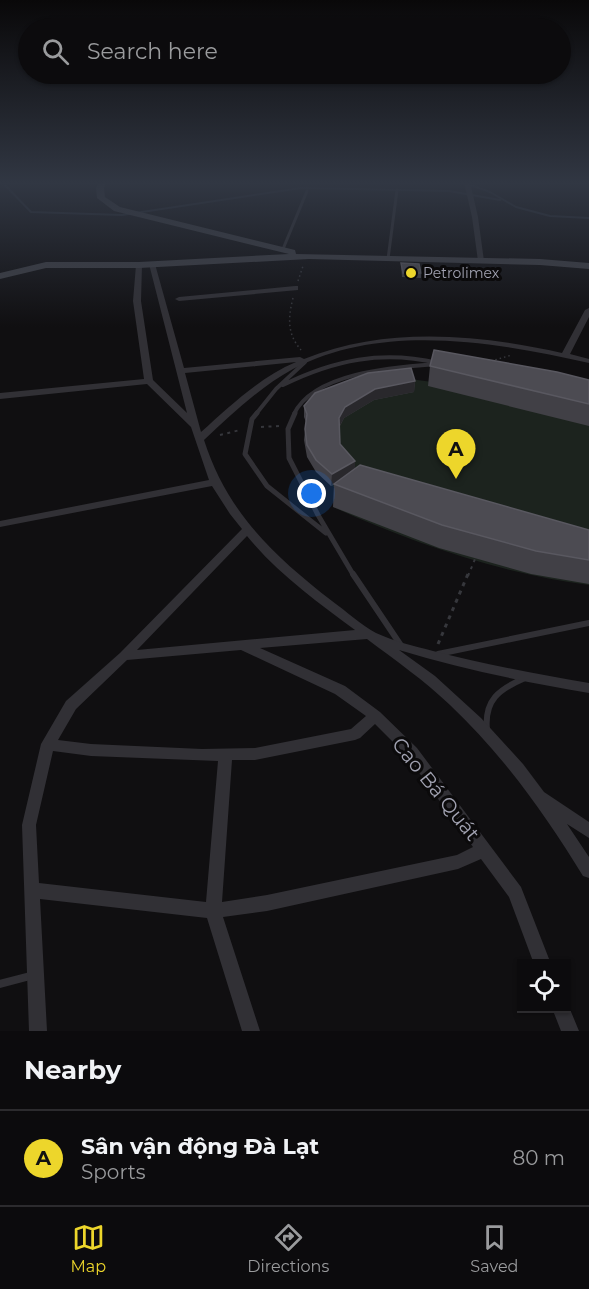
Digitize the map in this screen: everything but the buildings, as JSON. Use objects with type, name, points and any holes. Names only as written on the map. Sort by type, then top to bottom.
[{"type":"main road","points":[[202,230],[309,256]]},
{"type":"main road","points":[[0,276],[46,265],[139,265],[309,256],[589,266]]},
{"type":"street","points":[[477,230],[481,261]]},
{"type":"street","points":[[152,264],[199,439],[215,482],[247,530],[298,578],[365,634],[431,681],[487,732],[572,843],[589,871]]},
{"type":"street","points":[[139,265],[137,301],[149,381],[196,428]]},
{"type":"street","points":[[179,299],[295,288]]},
{"type":"street","points":[[565,355],[589,310]]},
{"type":"street","points":[[199,439],[252,394],[290,367],[336,348],[390,340],[446,340],[535,349],[589,361]]},
{"type":"street","points":[[181,371],[309,358]]},
{"type":"street","points":[[0,396],[149,381]]},
{"type":"street","points":[[0,524],[215,482]]},
{"type":"street","points":[[38,1031],[30,890],[29,825],[48,744],[71,705],[124,656],[247,530]]},
{"type":"street","points":[[124,656],[246,647],[365,634],[402,647],[526,678],[589,688]]},
{"type":"street","name":"Cao Bá Quát","points":[[246,647],[340,690],[375,716],[412,752],[515,892],[541,959]]},
{"type":"street","points":[[48,744],[91,750],[255,754],[330,741],[355,734],[375,716]]},
{"type":"street","points":[[225,755],[213,911],[251,1031]]},
{"type":"street","points":[[533,791],[589,831]]},
{"type":"street","points":[[30,890],[213,911],[267,903],[446,864],[484,850]]},
{"type":"street","points":[[563,1013],[570,1031]]},
{"type":"lane","points":[[283,249],[291,230]]},
{"type":"lane","points":[[388,259],[392,230]]},
{"type":"lane","points":[[276,389],[312,370],[366,356],[418,357],[443,364],[397,367],[350,376],[320,389],[299,406],[288,426],[289,458],[327,534],[402,647]]},
{"type":"lane","points":[[309,358],[276,389],[252,419],[245,454],[267,486],[327,534]]},
{"type":"lane","points":[[434,655],[589,623]]},
{"type":"lane","points":[[487,732],[484,712],[499,688],[526,678]]},
{"type":"lane","points":[[0,984],[35,974]]},
{"type":"path","points":[[309,256],[295,288],[288,327],[296,345],[309,358]]},
{"type":"path","points":[[482,363],[535,349]]},
{"type":"path","points":[[199,439],[250,428],[288,426]]},
{"type":"path","points":[[434,655],[475,559]]},
{"type":"shaded area","points":[[410,379],[589,403],[589,585],[524,573],[458,555],[426,545],[333,507],[346,496],[314,467],[307,448],[307,425]]},
{"type":"place","name":"Petrolimex","points":[[411,273]]},
{"type":"place","name":"Sân vận động Đà Lạt","points":[[456,479]]}]
